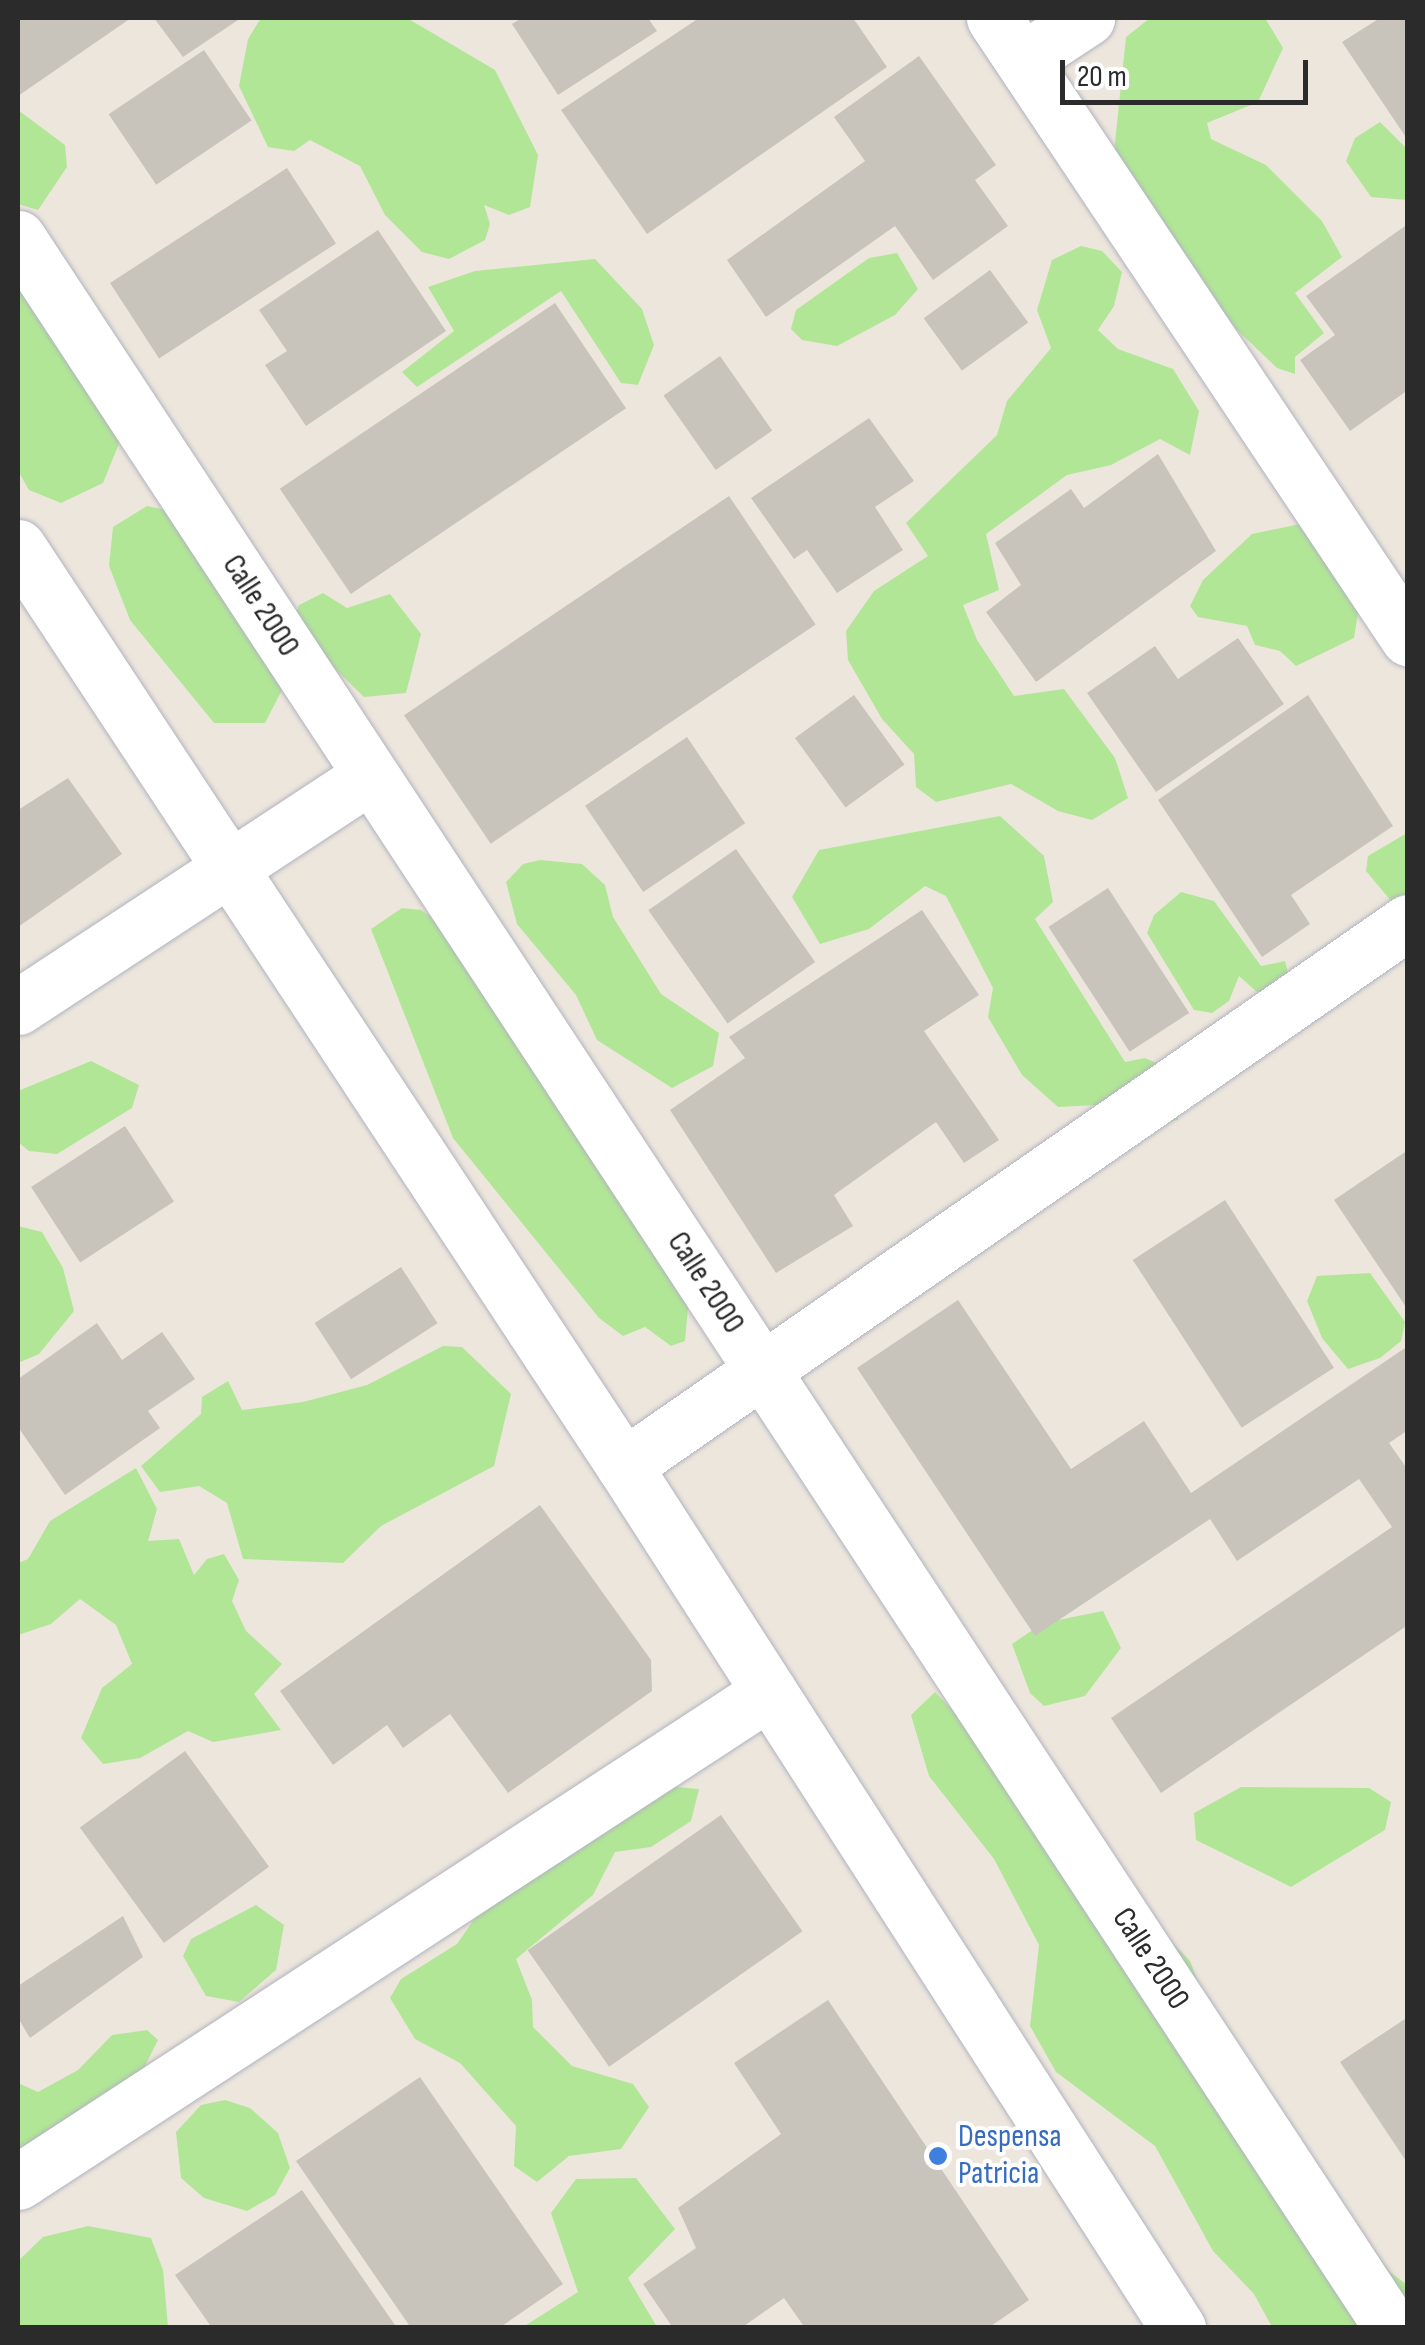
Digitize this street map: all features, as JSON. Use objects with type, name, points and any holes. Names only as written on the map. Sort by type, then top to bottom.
[{"type":"street","points":[[1087,18],[1008,39],[1408,638]]},
{"type":"street","name":"Calle 2000","points":[[18,238],[1392,2328]]},
{"type":"street","points":[[18,547],[624,1466],[1178,2328]]},
{"type":"street","points":[[18,1007],[371,774]]},
{"type":"street","points":[[624,1466],[760,1366],[1408,922]]},
{"type":"street","points":[[18,2182],[770,1692]]},
{"type":"green space","points":[[261,18],[407,18],[495,70],[538,155],[530,207],[509,215],[484,205],[490,224],[485,240],[449,259],[422,252],[385,215],[360,166],[310,140],[294,151],[268,147],[239,86],[248,39]]},
{"type":"green space","points":[[1150,18],[1265,18],[1283,48],[1258,102],[1207,123],[1211,139],[1266,165],[1322,221],[1342,257],[1295,293],[1324,333],[1295,357],[1295,374],[1277,368],[1235,328],[1113,162],[1126,37]]},
{"type":"green space","points":[[18,110],[65,145],[67,167],[38,210],[18,204]]},
{"type":"green space","points":[[1380,122],[1407,149],[1407,200],[1371,197],[1346,161],[1355,138]]},
{"type":"green space","points":[[1081,246],[1102,251],[1122,272],[1114,306],[1098,330],[1118,349],[1173,369],[1199,411],[1190,455],[1160,439],[1111,465],[1067,475],[986,534],[999,590],[963,605],[977,640],[1014,696],[1064,689],[1115,758],[1128,798],[1092,820],[1058,811],[1011,784],[936,802],[916,787],[914,754],[882,719],[848,660],[846,631],[874,591],[928,556],[906,523],[997,435],[1007,401],[1051,348],[1037,310],[1052,260]]},
{"type":"green space","points":[[18,249],[125,429],[103,483],[61,503],[29,490],[18,471]]},
{"type":"green space","points":[[897,253],[918,289],[895,315],[837,346],[802,340],[791,329],[796,310],[869,258]]},
{"type":"green space","points":[[595,259],[642,309],[654,345],[638,385],[621,383],[561,291],[417,387],[402,372],[454,331],[428,287],[475,271]]},
{"type":"green space","points":[[147,506],[176,512],[284,686],[265,723],[214,723],[130,620],[109,566],[113,527]]},
{"type":"green space","points":[[1300,524],[1362,587],[1354,638],[1296,666],[1280,651],[1255,645],[1247,626],[1198,617],[1190,606],[1203,580],[1252,534]]},
{"type":"green space","points":[[323,593],[347,608],[390,594],[421,634],[406,693],[364,697],[291,626],[299,605]]},
{"type":"green space","points":[[1000,816],[1044,856],[1053,902],[1035,919],[1125,1062],[1145,1058],[1168,1068],[1178,1120],[1154,1123],[1116,1104],[1058,1107],[1022,1075],[988,1017],[993,988],[946,896],[925,886],[869,929],[820,944],[792,897],[819,850]]},
{"type":"green space","points":[[1407,833],[1407,909],[1397,908],[1366,871],[1368,856]]},
{"type":"green space","points":[[540,860],[582,864],[605,885],[613,917],[661,994],[719,1033],[713,1066],[672,1088],[597,1040],[576,995],[517,924],[506,882],[523,864]]},
{"type":"green space","points":[[1181,892],[1214,901],[1261,966],[1285,961],[1289,977],[1278,990],[1257,992],[1239,976],[1229,1001],[1212,1013],[1194,1010],[1147,933],[1154,915]]},
{"type":"green space","points":[[402,908],[421,910],[466,941],[690,1285],[685,1341],[671,1346],[645,1327],[623,1336],[599,1318],[453,1138],[371,929]]},
{"type":"green space","points":[[91,1061],[139,1085],[132,1108],[57,1154],[29,1151],[18,1142],[18,1091]]},
{"type":"green space","points":[[18,1226],[42,1232],[63,1268],[74,1311],[39,1354],[18,1363]]},
{"type":"green space","points":[[1370,1273],[1405,1322],[1401,1341],[1380,1358],[1348,1369],[1322,1338],[1307,1301],[1317,1276]]},
{"type":"green space","points":[[443,1346],[462,1347],[511,1394],[494,1466],[381,1526],[343,1563],[243,1559],[227,1503],[199,1486],[160,1492],[141,1466],[201,1414],[202,1397],[228,1381],[242,1410],[303,1402],[367,1385]]},
{"type":"green space","points":[[136,1468],[157,1509],[148,1541],[179,1539],[194,1575],[207,1559],[224,1554],[239,1580],[232,1601],[246,1631],[282,1664],[254,1694],[281,1730],[213,1742],[188,1731],[140,1758],[103,1764],[81,1738],[102,1688],[132,1664],[116,1625],[80,1599],[51,1624],[18,1635],[18,1563],[28,1559],[50,1521]]},
{"type":"green space","points":[[1103,1611],[1121,1648],[1085,1696],[1044,1706],[1030,1693],[1012,1644],[1043,1623]]},
{"type":"green space","points":[[935,1692],[1190,1961],[1204,1997],[1349,2215],[1390,2272],[1407,2285],[1407,2327],[1272,2327],[1254,2294],[1213,2251],[1155,2146],[1056,2072],[1030,2026],[1039,1945],[994,1859],[929,1776],[911,1715]]},
{"type":"green space","points":[[643,1784],[699,1789],[691,1821],[651,1847],[615,1852],[593,1895],[516,1959],[532,2000],[533,2027],[572,2066],[633,2084],[649,2107],[621,2149],[569,2156],[537,2182],[514,2166],[516,2126],[460,2063],[415,2039],[390,1998],[401,1979],[457,1944],[493,1892]]},
{"type":"green space","points":[[1241,1787],[1369,1788],[1391,1802],[1385,1830],[1291,1887],[1196,1840],[1194,1813]]},
{"type":"green space","points":[[256,1905],[284,1925],[276,1970],[239,2002],[206,1996],[183,1956],[191,1939]]},
{"type":"green space","points":[[147,2030],[158,2040],[137,2082],[18,2181],[18,2083],[38,2092],[78,2070],[112,2035]]},
{"type":"green space","points":[[225,2100],[250,2108],[278,2133],[290,2168],[275,2195],[247,2211],[204,2198],[181,2178],[176,2132],[201,2105]]},
{"type":"green space","points":[[636,2178],[675,2229],[628,2278],[657,2327],[523,2327],[578,2292],[551,2213],[576,2179]]},
{"type":"green space","points":[[88,2226],[151,2238],[163,2270],[168,2327],[18,2327],[18,2261],[43,2237]]},
{"type":"building","points":[[18,18],[131,18],[18,96]]},
{"type":"building","points":[[154,18],[241,18],[183,57]]},
{"type":"building","points":[[522,18],[648,18],[657,31],[558,95],[512,24]]},
{"type":"building","points":[[699,18],[853,18],[887,67],[647,234],[561,110]]},
{"type":"building","points":[[1380,18],[1408,18],[1405,136],[1342,42]]},
{"type":"building","points":[[204,50],[252,120],[156,185],[109,114]]},
{"type":"building","points":[[919,56],[996,165],[975,180],[1008,226],[933,280],[895,226],[766,317],[727,260],[865,161],[834,117]]},
{"type":"building","points":[[287,168],[336,243],[159,358],[110,283]]},
{"type":"building","points":[[1408,224],[1408,390],[1350,431],[1300,360],[1335,335],[1306,296]]},
{"type":"building","points":[[378,230],[446,331],[306,426],[265,365],[287,351],[259,310]]},
{"type":"building","points":[[990,270],[1028,323],[962,371],[924,318]]},
{"type":"building","points":[[555,303],[626,408],[351,594],[280,489]]},
{"type":"building","points":[[720,356],[772,431],[716,470],[663,396]]},
{"type":"building","points":[[869,418],[914,481],[875,507],[903,550],[837,593],[807,550],[794,559],[751,498]]},
{"type":"building","points":[[1158,454],[1216,551],[1036,682],[986,612],[1021,585],[995,543],[1071,489],[1084,508]]},
{"type":"building","points":[[729,496],[816,625],[491,844],[404,715]]},
{"type":"building","points":[[1238,638],[1284,704],[1156,792],[1087,693],[1155,646],[1178,679]]},
{"type":"building","points":[[854,695],[905,765],[845,807],[795,738]]},
{"type":"building","points":[[1308,695],[1393,826],[1291,895],[1310,924],[1262,957],[1158,800]]},
{"type":"building","points":[[687,737],[745,823],[643,892],[585,806]]},
{"type":"building","points":[[68,778],[122,854],[18,927],[18,810]]},
{"type":"building","points":[[736,849],[815,962],[728,1023],[648,910]]},
{"type":"building","points":[[1108,888],[1189,1013],[1130,1052],[1048,927]]},
{"type":"building","points":[[922,910],[979,995],[924,1031],[999,1140],[964,1163],[936,1122],[834,1195],[853,1226],[776,1273],[670,1110],[745,1058],[729,1037]]},
{"type":"building","points":[[125,1126],[174,1201],[80,1262],[31,1187]]},
{"type":"building","points":[[1408,1150],[1408,1310],[1334,1200]]},
{"type":"building","points":[[1225,1200],[1334,1368],[1242,1428],[1133,1260]]},
{"type":"building","points":[[401,1267],[437,1323],[351,1379],[315,1323]]},
{"type":"building","points":[[958,1300],[1071,1469],[1144,1421],[1191,1493],[1408,1346],[1408,1430],[1389,1443],[1408,1470],[1408,1625],[1161,1793],[1111,1718],[1392,1527],[1359,1479],[1237,1561],[1210,1519],[1035,1636],[857,1368]]},
{"type":"building","points":[[97,1323],[122,1360],[162,1332],[195,1379],[148,1411],[160,1428],[65,1495],[18,1427],[18,1379]]},
{"type":"building","points":[[540,1505],[651,1660],[652,1691],[508,1793],[450,1714],[403,1748],[387,1725],[333,1765],[280,1691]]},
{"type":"building","points":[[185,1751],[269,1867],[164,1943],[80,1827]]},
{"type":"building","points":[[721,1815],[802,1931],[609,2067],[528,1950]]},
{"type":"building","points":[[123,1916],[143,1957],[30,2038],[18,2018],[18,1986]]},
{"type":"building","points":[[828,2000],[1029,2300],[988,2328],[805,2328],[784,2298],[741,2328],[673,2328],[643,2284],[696,2248],[678,2208],[781,2134],[734,2063]]},
{"type":"building","points":[[1408,2017],[1408,2164],[1340,2062]]},
{"type":"building","points":[[420,2077],[563,2284],[499,2328],[411,2328],[296,2161]]},
{"type":"building","points":[[302,2190],[397,2328],[212,2328],[175,2275]]},
{"type":"place","name":"Despensa Patricia","points":[[938,2156]]}]
